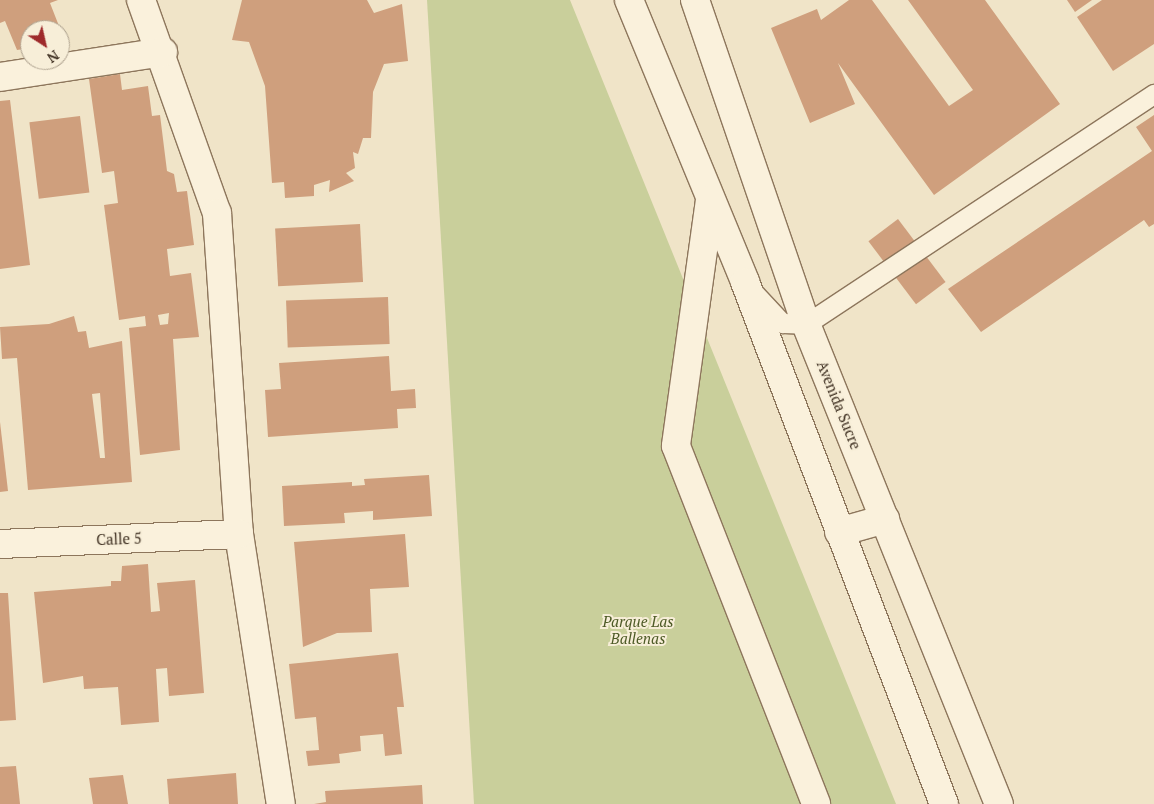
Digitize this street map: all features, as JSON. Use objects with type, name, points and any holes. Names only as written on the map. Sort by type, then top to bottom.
[{"type":"street","points":[[142,0],[163,52],[217,213],[239,534],[281,804]]},
{"type":"street","points":[[629,0],[745,282],[944,804]]},
{"type":"street","name":"Avenida Sucre","points":[[694,0],[806,324],[999,804]]},
{"type":"street","points":[[0,77],[163,52]]},
{"type":"street","points":[[710,199],[676,446],[816,804]]},
{"type":"street","points":[[839,532],[885,519]]},
{"type":"street","name":"Calle 5","points":[[0,544],[239,534]]},
{"type":"lane","points":[[745,282],[782,323],[806,324],[1154,94]]},
{"type":"green space","name":"Parque Las Ballenas","points":[[427,0],[570,0],[896,804],[474,804]]},
{"type":"building","points":[[0,0],[58,0],[50,3],[57,20],[20,20],[20,50],[17,50],[5,21],[0,23]]},
{"type":"building","points":[[242,0],[367,0],[374,13],[402,4],[408,61],[384,64],[373,92],[371,138],[363,138],[358,154],[353,152],[355,168],[346,173],[354,181],[329,192],[330,180],[314,185],[314,196],[285,198],[284,182],[272,183],[265,86],[249,42],[232,40]]},
{"type":"building","points":[[849,0],[872,0],[949,106],[973,90],[908,0],[985,0],[1060,104],[934,195],[838,63],[855,104],[810,123],[771,28],[817,9],[821,20]]},
{"type":"building","points":[[1067,0],[1092,0],[1075,12]]},
{"type":"building","points":[[1102,0],[1154,0],[1154,44],[1113,71],[1077,17]]},
{"type":"building","points":[[120,74],[122,90],[148,86],[152,116],[160,115],[167,171],[174,174],[177,192],[187,191],[194,245],[167,249],[170,276],[191,273],[199,337],[173,339],[180,450],[140,455],[129,328],[146,326],[145,316],[119,320],[104,205],[118,203],[114,171],[102,173],[89,79]],"holes":[[[169,313],[168,324],[160,325],[158,315]]]},
{"type":"building","points":[[10,100],[30,265],[0,269],[0,101]]},
{"type":"building","points":[[1154,115],[1154,224],[1149,227],[1144,220],[981,332],[948,289],[1152,151],[1136,127]]},
{"type":"building","points":[[80,116],[89,192],[39,199],[29,122]]},
{"type":"building","points":[[898,219],[946,282],[916,304],[868,241]]},
{"type":"building","points":[[360,224],[363,282],[278,286],[275,228]]},
{"type":"building","points":[[388,297],[390,344],[288,348],[286,301]]},
{"type":"building","points":[[74,316],[78,332],[86,331],[89,348],[122,341],[132,482],[28,490],[17,358],[2,359],[0,327],[49,324]],"holes":[[[100,393],[105,458],[100,458],[92,394]]]},
{"type":"building","points":[[389,356],[391,391],[415,389],[416,408],[397,409],[398,428],[268,437],[265,390],[281,389],[279,363]]},
{"type":"building","points":[[0,422],[8,491],[0,492]]},
{"type":"building","points":[[429,475],[432,516],[373,520],[373,511],[344,513],[345,523],[284,526],[282,486],[352,482],[352,486],[365,485],[364,479]]},
{"type":"building","points":[[405,534],[409,587],[370,589],[372,632],[337,633],[303,647],[294,542]]},
{"type":"building","points":[[148,564],[151,612],[160,611],[157,583],[195,580],[204,693],[169,696],[167,668],[156,669],[159,722],[121,725],[118,687],[84,689],[83,676],[43,683],[34,592],[111,586],[111,581],[121,581],[122,566]]},
{"type":"building","points":[[0,593],[8,593],[16,720],[0,721]]},
{"type":"building","points":[[398,653],[404,707],[397,707],[402,754],[385,756],[383,734],[360,736],[361,751],[339,754],[340,763],[308,766],[306,751],[319,750],[316,717],[295,719],[289,664]]},
{"type":"building","points":[[16,766],[20,804],[0,804],[0,767]]},
{"type":"building","points":[[236,773],[238,804],[169,804],[167,779]]},
{"type":"building","points":[[123,775],[128,804],[93,804],[89,778]]},
{"type":"building","points":[[422,785],[423,804],[314,804],[326,802],[325,791]]}]
